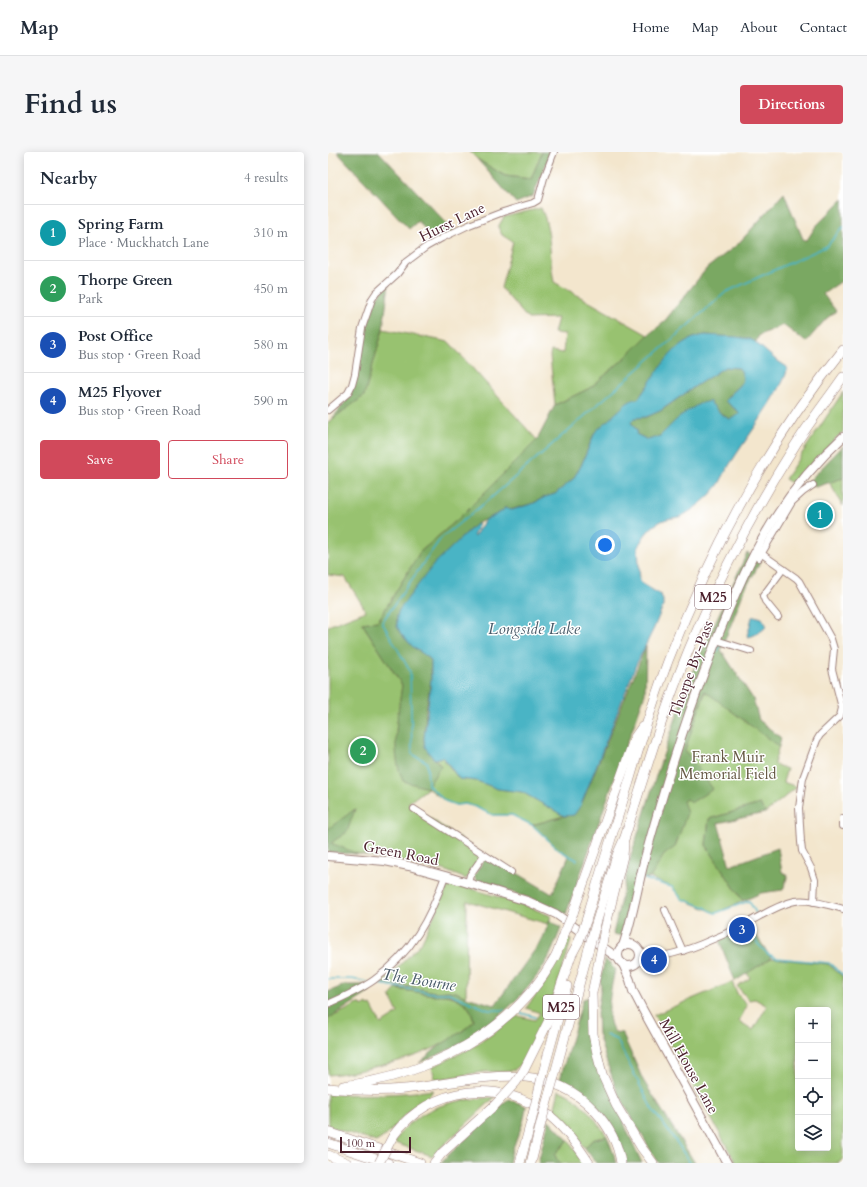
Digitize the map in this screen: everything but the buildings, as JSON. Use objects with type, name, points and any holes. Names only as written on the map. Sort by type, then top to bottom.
[{"type":"highway","name":"M25","points":[[520,1163],[579,941],[668,661],[730,522],[776,443],[843,350]]},
{"type":"highway","name":"M25","points":[[531,1163],[595,927],[617,855],[625,837],[668,702],[698,628],[733,555],[761,503],[795,446],[843,377]]},
{"type":"highway","points":[[328,1088],[380,1080],[428,1065],[455,1053],[474,1042],[521,1003],[533,989],[555,956],[573,913],[635,737],[648,720]]},
{"type":"highway","points":[[625,837],[623,856],[604,933],[592,993],[593,1034],[602,1074],[616,1105],[641,1147],[653,1163]]},
{"type":"highway","points":[[434,1163],[442,1153],[495,1105],[516,1082],[524,1070],[550,1018],[571,956],[579,941]]},
{"type":"highway","points":[[328,1088],[385,1091],[504,1076],[525,1077],[547,1081],[559,1085],[580,1097],[598,1114],[612,1136],[621,1163]]},
{"type":"highway","points":[[379,1163],[393,1136],[410,1117],[420,1110],[446,1097],[469,1092],[498,1092],[522,1099],[549,1115],[564,1130],[589,1163]]},
{"type":"highway","points":[[328,1132],[420,1163]]},
{"type":"highway","points":[[328,1143],[388,1163]]},
{"type":"highway","points":[[641,1147],[646,1163]]},
{"type":"highway","points":[[328,1156],[347,1163]]},
{"type":"main road","name":"Thorpe By-Pass","points":[[636,947],[631,939],[630,930],[645,859],[688,716],[716,640],[747,567],[772,521],[802,479],[843,437]]},
{"type":"main road","name":"Green Road","points":[[328,856],[385,861],[445,876],[527,901],[556,914],[608,950],[621,954]]},
{"type":"main road","name":"Thorpe By-Pass","points":[[621,954],[632,918]]},
{"type":"main road","points":[[630,980],[640,957],[636,947],[627,944],[621,954],[628,966],[637,962]]},
{"type":"main road","name":"Mill House Lane","points":[[621,954],[633,991],[727,1163]]},
{"type":"street","name":"Hurst Lane","points":[[328,410],[348,393],[352,385],[362,328],[372,299],[376,293],[397,274],[406,262],[426,247],[469,225],[538,200],[544,178],[554,152]]},
{"type":"street","points":[[813,485],[792,502],[760,556],[783,569],[799,581],[831,638],[834,649],[832,669],[841,703],[842,714],[819,737],[803,778],[800,794],[800,842],[802,851],[815,880],[814,902]]},
{"type":"street","points":[[778,617],[764,601],[763,596],[783,569]]},
{"type":"street","points":[[716,640],[751,651]]},
{"type":"street","name":"Green Road","points":[[414,809],[511,872]]},
{"type":"street","points":[[843,818],[843,826]]},
{"type":"street","points":[[468,883],[470,875],[484,855]]},
{"type":"street","points":[[328,1004],[365,986],[395,963],[414,942],[429,916],[445,876]]},
{"type":"street","points":[[637,962],[650,956],[664,956],[683,951],[724,934],[786,904],[801,901],[843,908]]},
{"type":"street","points":[[665,910],[683,951]]},
{"type":"street","points":[[636,947],[650,956]]},
{"type":"green space","points":[[337,152],[379,152],[454,231],[433,239],[418,221],[409,229]]},
{"type":"green space","points":[[470,152],[542,152],[531,179],[505,176],[477,159]]},
{"type":"green space","points":[[542,152],[551,152],[533,196],[516,203],[477,159],[505,176],[531,179]]},
{"type":"green space","points":[[784,193],[803,239],[805,240],[807,240],[816,226],[843,199],[843,280],[823,294],[836,311],[826,319],[806,342],[783,325],[759,335],[756,342],[749,339],[705,335],[691,339],[681,345],[661,367],[638,399],[593,436],[581,466],[573,479],[555,494],[534,503],[510,510],[506,507],[503,511],[476,524],[462,537],[408,598],[397,616],[397,626],[401,634],[413,647],[431,661],[431,680],[426,710],[424,742],[429,753],[441,766],[427,788],[403,781],[399,770],[396,746],[397,721],[402,685],[362,623],[378,621],[420,552],[457,520],[537,440],[555,405],[590,388],[663,323],[707,268],[738,244]]},
{"type":"green space","points":[[541,208],[545,217],[549,235],[554,282],[648,335],[626,357],[590,388],[555,405],[550,356],[551,351],[563,353],[565,334],[554,333],[558,318],[528,319],[501,288],[513,242],[502,235],[498,227],[504,217]]},
{"type":"green space","points":[[389,284],[383,329],[364,396],[331,420],[350,396],[364,334],[377,297]]},
{"type":"green space","points":[[383,329],[449,342],[537,440],[457,520],[420,552],[378,621],[362,623],[402,685],[396,731],[441,766],[435,759],[442,757],[459,779],[477,781],[498,789],[522,792],[564,816],[532,825],[512,815],[493,815],[473,806],[465,804],[456,805],[445,801],[428,788],[408,803],[484,855],[466,879],[444,870],[358,854],[328,852],[328,626],[366,611],[345,577],[328,575],[328,422],[364,396]]},
{"type":"green space","points":[[725,367],[739,368],[742,374],[743,378],[740,386],[728,396],[725,401],[740,414],[730,419],[722,415],[709,401],[667,429],[660,436],[648,440],[636,434],[637,431],[631,422],[635,418],[647,417],[662,410]]},
{"type":"green space","points":[[843,392],[843,432],[793,484],[785,479]]},
{"type":"green space","points":[[843,446],[843,478],[816,487],[806,484]]},
{"type":"green space","points":[[843,478],[843,506],[829,482]]},
{"type":"green space","points":[[747,553],[761,561],[744,591],[721,650],[753,699],[759,720],[781,738],[779,747],[705,691],[685,750],[713,789],[692,802],[687,799],[683,801],[687,813],[675,847],[664,855],[650,878],[638,879],[623,936],[613,934],[630,859],[656,776],[691,675]]},
{"type":"green space","points":[[646,646],[645,694],[566,914],[547,904],[477,881],[474,876],[487,855],[552,894],[569,856],[559,850],[532,825],[573,815],[583,800]]},
{"type":"green space","name":"Frank Muir Memorial Field","points":[[721,650],[753,699],[751,714],[781,738],[774,764],[787,769],[783,782],[797,787],[765,813],[760,804],[709,819],[706,845],[743,901],[716,913],[682,899],[672,887],[650,878],[649,873],[684,750]]},
{"type":"green space","points":[[760,804],[765,813],[718,823],[730,866],[778,848],[782,872],[788,875],[783,890],[761,893],[743,901],[706,845],[709,819]]},
{"type":"green space","points":[[355,809],[347,832],[331,843],[358,854],[328,852],[328,829]]},
{"type":"green space","points":[[450,882],[524,905],[551,916],[548,924],[467,901],[466,997],[456,992],[434,992],[383,983],[421,943]]},
{"type":"green space","points":[[550,920],[561,928],[548,959],[529,986],[493,1021],[479,1031],[447,1051],[419,1063],[439,1046],[464,1030],[474,1021],[471,1011],[466,1004],[451,995],[433,995],[396,989],[412,987],[434,992],[456,992],[466,997],[495,1005],[542,940]]},
{"type":"green space","points":[[750,926],[771,958],[735,981],[719,940]]},
{"type":"green space","points":[[566,938],[571,940],[556,991],[539,1033],[530,1051],[520,1064],[511,1071],[483,1072],[435,1079],[432,1067],[471,1048],[494,1033],[510,1020],[518,1016],[535,1020],[540,1013],[526,1008],[547,980]]},
{"type":"green space","points":[[771,958],[828,964],[843,977],[843,1158],[839,1163],[736,1163],[654,1015],[732,982],[738,995],[747,1006],[739,1021],[753,1030],[767,1006],[755,999],[749,1000],[737,986],[750,978],[747,973]]},
{"type":"green space","points":[[605,959],[615,969],[609,1002],[611,1026],[615,1032],[622,1033],[643,1080],[695,1163],[659,1163],[617,1091],[598,1034],[597,1013],[601,986],[600,983]]},
{"type":"green space","points":[[345,985],[365,985],[370,992],[328,1019],[328,992]]},
{"type":"green space","points":[[396,989],[445,995],[458,999],[468,1006],[474,1021],[463,1030],[439,1045],[414,1056],[362,1070],[328,1075],[328,1019],[358,1004],[361,1004],[362,1007],[367,1004],[368,1006],[371,1005],[381,1024],[398,1013],[390,996]]},
{"type":"green space","points":[[589,997],[589,1034],[628,1133],[642,1163],[626,1163],[623,1150],[613,1128],[599,1109],[571,1084],[560,1079],[583,999]]},
{"type":"green space","points":[[433,1090],[428,1098],[412,1109],[388,1134],[376,1142],[328,1126],[328,1094],[380,1094]]},
{"type":"green space","points":[[559,1090],[581,1104],[592,1115],[607,1136],[592,1140],[585,1148],[554,1112]]},
{"type":"green space","points":[[495,1097],[432,1156],[395,1143],[407,1126],[422,1114],[432,1109],[442,1105],[473,1099]]},
{"type":"green space","points":[[508,1099],[526,1106],[523,1121],[509,1163],[440,1163]]},
{"type":"green space","points":[[549,1120],[568,1140],[555,1154],[556,1158],[561,1163],[538,1163]]},
{"type":"green space","points":[[607,1136],[617,1163],[596,1163],[585,1148],[592,1140]]},
{"type":"green space","points":[[568,1140],[584,1163],[561,1163],[556,1158],[555,1154]]},
{"type":"water","name":"Longside Lake","points":[[705,335],[749,339],[754,341],[787,367],[786,374],[774,398],[730,464],[716,489],[688,512],[679,517],[667,519],[657,523],[649,530],[640,543],[638,548],[640,581],[661,595],[663,606],[636,665],[581,805],[574,815],[564,816],[522,792],[498,789],[477,781],[459,779],[444,758],[442,757],[435,759],[425,747],[424,738],[431,680],[431,661],[413,647],[401,634],[397,626],[397,616],[399,610],[434,564],[476,524],[479,524],[473,536],[474,537],[485,520],[503,511],[504,508],[512,510],[534,503],[555,494],[573,479],[581,466],[595,432],[627,403],[634,399],[638,399],[658,370],[674,351],[683,343],[693,338]],"holes":[[[725,367],[739,368],[743,378],[742,382],[725,401],[738,411],[739,414],[735,417],[730,419],[722,415],[709,401],[699,404],[686,412],[660,436],[648,440],[636,434],[637,431],[631,422],[635,418],[646,417],[660,411]]]},
{"type":"water","points":[[755,616],[762,618],[767,626],[753,636],[748,637],[747,635],[752,617]]},
{"type":"waterway","points":[[577,860],[559,850],[532,825],[512,815],[493,815],[473,806],[465,804],[456,805],[445,801],[428,785],[427,762],[412,754],[410,671],[382,622],[441,538],[491,498],[726,292],[827,246],[843,227]]},
{"type":"waterway","points":[[718,651],[720,643]]},
{"type":"waterway","points":[[644,879],[672,887],[682,899],[705,907],[712,912],[716,913],[749,901],[756,913]]},
{"type":"waterway","points":[[752,930],[757,943],[768,954],[777,958],[829,963],[843,975]]},
{"type":"waterway","name":"The Bourne","points":[[328,979],[352,979],[368,982]]},
{"type":"waterway","name":"The Bourne","points":[[374,983],[433,993],[449,993],[489,1010],[504,1010]]},
{"type":"waterway","name":"The Bourne","points":[[521,1013],[535,1017]]},
{"type":"waterway","name":"The Bourne","points":[[606,1035],[617,1040],[652,1109],[690,1163]]},
{"type":"place","name":"Spring Farm","points":[[820,515]]},
{"type":"place","name":"Thorpe Green","points":[[363,751]]},
{"type":"place","name":"Post Office","points":[[742,930]]},
{"type":"place","name":"M25 Flyover","points":[[654,960]]}]
